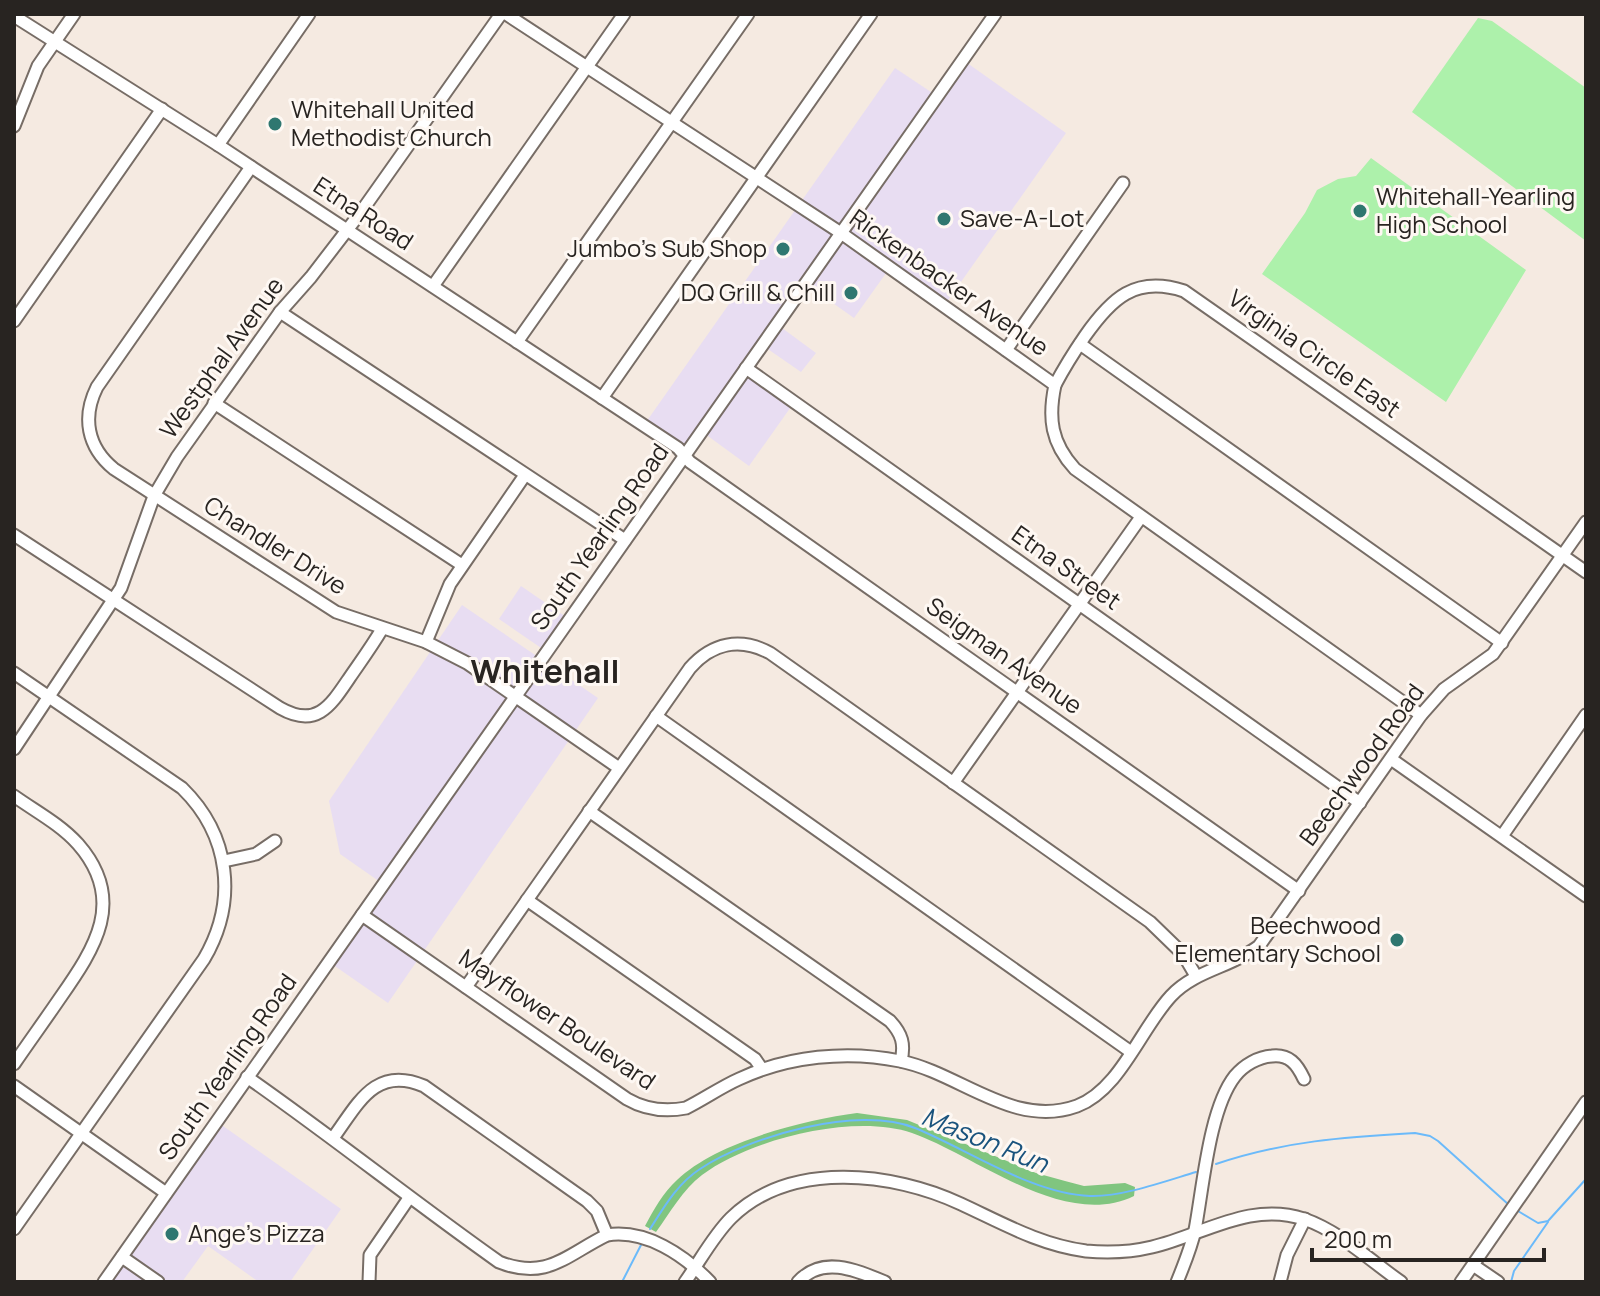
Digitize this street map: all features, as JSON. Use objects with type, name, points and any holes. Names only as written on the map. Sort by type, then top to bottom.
[{"type":"street","points":[[14,126],[16,113],[38,66],[74,14]]},
{"type":"street","points":[[218,145],[309,14]]},
{"type":"street","name":"Rickenbacker Avenue","points":[[504,14],[841,233],[1055,385],[1050,418],[1060,451],[1083,476],[1421,715]]},
{"type":"street","name":"Westphal Avenue","points":[[14,749],[114,601],[133,561],[154,496],[177,457],[280,312],[348,230],[504,14]]},
{"type":"street","points":[[433,286],[624,14]]},
{"type":"street","points":[[517,342],[748,14]]},
{"type":"street","points":[[602,398],[871,14]]},
{"type":"street","name":"South Yearling Road","points":[[104,1282],[995,14]]},
{"type":"street","name":"Etna Road","points":[[14,16],[348,230],[678,448],[684,456]]},
{"type":"street","points":[[14,321],[162,109]]},
{"type":"street","name":"Chandler Drive","points":[[251,167],[97,387],[89,409],[89,433],[105,462],[315,601],[353,620],[426,642],[467,663],[619,768]]},
{"type":"street","points":[[1006,350],[1123,183]]},
{"type":"street","name":"Virginia Circle East","points":[[1055,385],[1109,304],[1141,287],[1164,285],[1184,291],[1586,572]]},
{"type":"street","points":[[280,312],[625,540]]},
{"type":"street","points":[[1080,344],[1502,643]]},
{"type":"street","name":"Etna Street","points":[[746,368],[1360,803]]},
{"type":"street","points":[[214,403],[462,565]]},
{"type":"street","name":"Seigman Avenue","points":[[684,456],[1299,891]]},
{"type":"street","points":[[426,642],[441,602],[462,565],[525,475]]},
{"type":"street","points":[[953,783],[1141,517]]},
{"type":"street","name":"Beechwood Road","points":[[1299,891],[1421,715],[1444,689],[1484,663],[1502,643],[1586,522]]},
{"type":"street","points":[[14,535],[296,716],[310,716],[327,709],[382,629]]},
{"type":"street","points":[[466,987],[697,660],[707,652],[731,644],[751,645],[770,653],[1150,922],[1183,954],[1196,976]]},
{"type":"street","points":[[14,673],[182,788],[210,823],[224,861],[225,899],[220,928],[213,943],[14,1229]]},
{"type":"street","points":[[1502,836],[1586,715]]},
{"type":"street","points":[[656,716],[1131,1052]]},
{"type":"street","points":[[1391,759],[1586,896]]},
{"type":"street","points":[[14,796],[61,828],[77,843],[89,858],[102,897],[100,930],[90,954],[14,1064]]},
{"type":"street","points":[[589,811],[890,1021],[901,1034],[901,1061]]},
{"type":"street","points":[[224,861],[256,854],[275,841]]},
{"type":"street","name":"Mayflower Boulevard","points":[[362,915],[627,1099],[649,1109],[686,1108],[762,1069],[821,1057],[847,1056],[901,1061],[949,1077],[1015,1108],[1039,1113],[1074,1107],[1093,1097],[1131,1052],[1170,997],[1196,976],[1247,956],[1259,946],[1299,891]]},
{"type":"street","points":[[527,900],[755,1059],[762,1069]]},
{"type":"street","points":[[1177,1282],[1194,1234],[1222,1100],[1236,1075],[1259,1058],[1278,1056],[1298,1065],[1304,1079]]},
{"type":"street","points":[[247,1077],[499,1262],[537,1276],[607,1235],[641,1236],[662,1245],[710,1282]]},
{"type":"street","points":[[333,1138],[371,1089],[392,1080],[414,1082],[587,1201],[597,1211],[607,1235]]},
{"type":"street","points":[[14,1086],[166,1193]]},
{"type":"street","points":[[1461,1282],[1586,1102]]},
{"type":"street","points":[[685,1282],[730,1219],[754,1201],[803,1183],[852,1177],[901,1182],[937,1193],[1041,1242],[1110,1252],[1134,1251],[1251,1214],[1279,1212],[1305,1219],[1324,1229],[1401,1282]]},
{"type":"street","points":[[369,1282],[370,1255],[409,1198]]},
{"type":"street","points":[[1280,1282],[1287,1255],[1305,1219]]},
{"type":"street","points":[[122,1257],[158,1282]]},
{"type":"street","points":[[1473,1265],[1498,1282]]},
{"type":"street","points":[[798,1282],[807,1273],[823,1266],[861,1272],[885,1282]]},
{"type":"shaded area","points":[[963,60],[1066,133],[944,306],[889,269],[854,318],[810,287],[782,328],[816,353],[801,372],[762,345],[744,370],[793,404],[749,466],[701,431],[685,452],[644,425],[895,68],[937,96]]},
{"type":"shaded area","points":[[521,586],[569,619],[547,652],[499,619]]},
{"type":"shaded area","points":[[462,605],[598,698],[388,1003],[329,962],[383,884],[340,854],[329,801]]},
{"type":"shaded area","points":[[216,1121],[341,1209],[290,1282],[259,1282],[208,1246],[182,1282],[104,1282]]},
{"type":"green space","points":[[1478,18],[1492,21],[1586,88],[1586,241],[1412,112]]},
{"type":"green space","points":[[1371,158],[1526,270],[1446,402],[1262,274],[1305,213],[1317,190],[1338,179],[1356,176]]},
{"type":"green space","points":[[857,1113],[907,1120],[1036,1173],[1084,1186],[1125,1183],[1135,1187],[1134,1196],[1107,1204],[1079,1204],[1050,1197],[912,1133],[861,1126],[803,1133],[747,1150],[722,1162],[695,1181],[656,1232],[645,1226],[672,1185],[714,1154],[787,1127]]},
{"type":"waterway","name":"Mason Run","points":[[650,1229],[678,1188],[700,1169],[747,1145],[775,1135],[835,1122],[891,1122],[915,1128],[1001,1170],[1046,1188],[1068,1193],[1090,1196],[1116,1194],[1196,1172]]},
{"type":"waterway","name":"Mason Run","points":[[1216,1164],[1290,1145],[1415,1133],[1438,1141],[1509,1205]]},
{"type":"waterway","name":"Mason Run","points":[[1518,1211],[1538,1223],[1548,1221],[1586,1179]]},
{"type":"waterway","points":[[1511,1282],[1514,1271],[1548,1222]]},
{"type":"waterway","name":"Mason Run","points":[[622,1282],[641,1245]]},
{"type":"place","name":"Whitehall United Methodist Church","points":[[275,124]]},
{"type":"place","name":"Whitehall-Yearling High School","points":[[1360,211]]},
{"type":"place","name":"Save-A-Lot","points":[[944,219]]},
{"type":"place","name":"Jumbo's Sub Shop","points":[[783,249]]},
{"type":"place","name":"DQ Grill & Chill","points":[[851,293]]},
{"type":"place","name":"Beechwood Elementary School","points":[[1397,940]]},
{"type":"place","name":"Ange's Pizza","points":[[172,1234]]},
{"type":"district","name":"Whitehall","points":[[545,672]]}]
